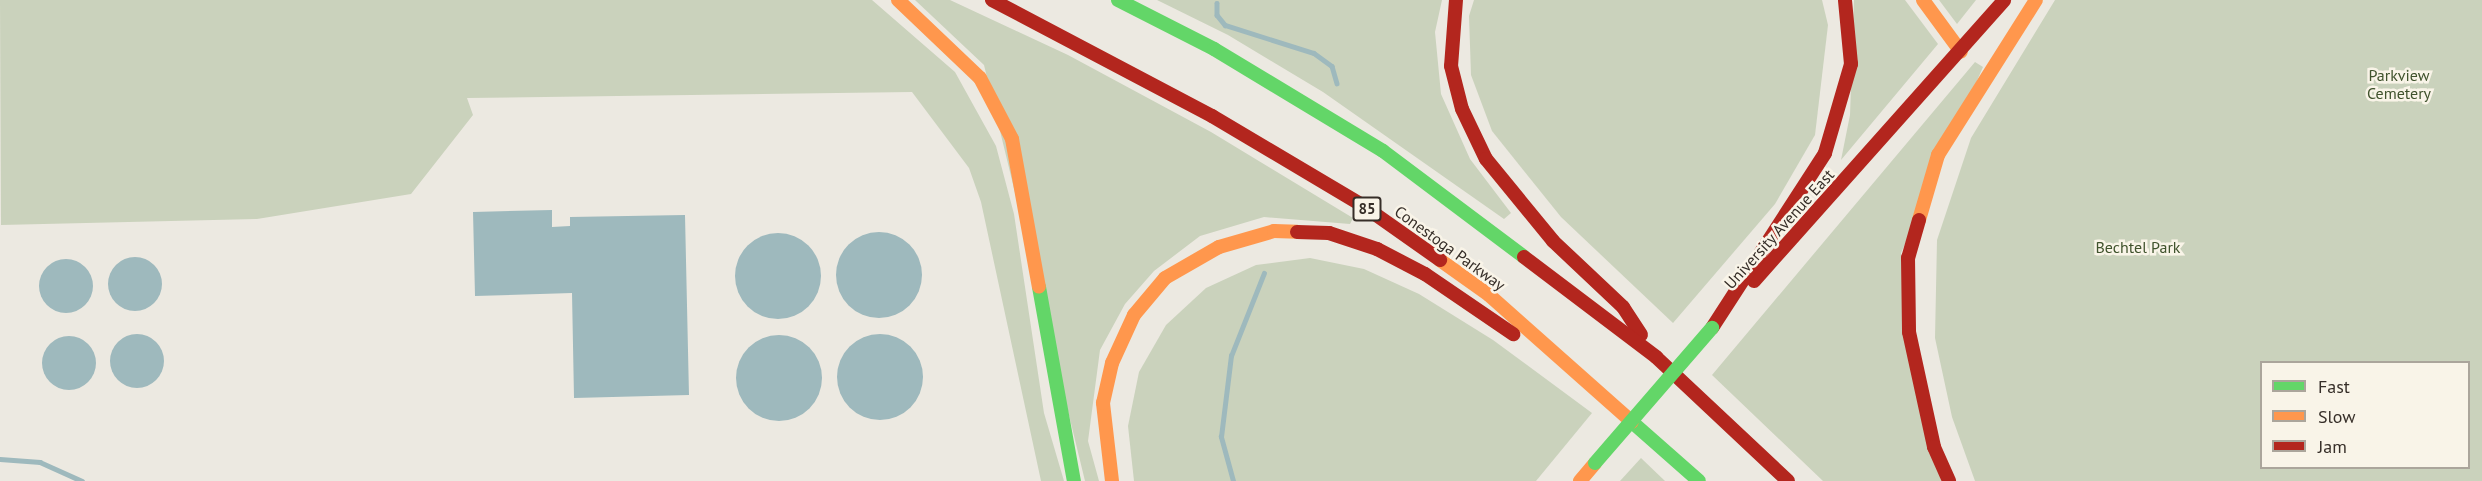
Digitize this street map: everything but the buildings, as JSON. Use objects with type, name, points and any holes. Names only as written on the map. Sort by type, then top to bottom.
[{"type":"main road","points":[[898,0],[980,78],[1012,138],[1074,481]]},
{"type":"main road","name":"Conestoga Parkway","points":[[992,0],[1212,116],[1365,207],[1489,295],[1572,365],[1699,481]]},
{"type":"main road","points":[[1118,0],[1214,49],[1383,152],[1656,357],[1788,481]]},
{"type":"main road","points":[[1456,0],[1451,66],[1462,110],[1486,159],[1553,241],[1623,307],[1656,357]]},
{"type":"main road","points":[[1712,328],[1825,153],[1851,64],[1845,0]]},
{"type":"main road","points":[[1923,0],[1961,52]]},
{"type":"main road","name":"University Avenue East","points":[[1580,481],[1712,328],[1961,52],[2004,0]]},
{"type":"main road","points":[[1949,481],[1934,447],[1909,332],[1908,258],[1938,155],[2036,0]]},
{"type":"main road","points":[[1112,481],[1103,403],[1112,363],[1134,315],[1165,278],[1219,247],[1274,231],[1329,233],[1377,249],[1425,274],[1497,325],[1572,365]]},
{"type":"green space","points":[[0,0],[872,0],[955,72],[996,146],[1014,214],[1044,413],[1064,481],[1041,481],[981,202],[969,168],[912,92],[467,98],[473,115],[411,194],[257,219],[1,225]]},
{"type":"green space","points":[[915,0],[950,0],[1068,55],[1211,132],[1353,218],[1350,224],[1264,217],[1200,236],[1154,271],[1125,304],[1100,350],[1088,441],[1099,481],[1085,481],[984,65]]},
{"type":"green space","points":[[1157,0],[1442,0],[1435,32],[1441,94],[1470,159],[1511,213],[1504,219],[1323,92],[1228,35]]},
{"type":"green space","points":[[1474,0],[1822,0],[1828,25],[1815,135],[1775,204],[1673,323],[1561,217],[1492,131],[1471,75],[1469,16]]},
{"type":"green space","points":[[1854,0],[1905,0],[1938,44],[1841,160],[1850,115]]},
{"type":"green space","points":[[1939,0],[1976,0],[1957,24]]},
{"type":"green space","name":"Bechtel Park","points":[[2055,0],[2482,0],[2482,481],[1975,481],[1952,417],[1935,338],[1937,240],[1971,138]]},
{"type":"green space","points":[[1975,62],[1983,67],[1901,253],[1941,481],[1823,481],[1712,375]]},
{"type":"green space","points":[[1310,258],[1364,269],[1419,294],[1493,340],[1592,413],[1536,481],[1134,481],[1128,426],[1139,372],[1166,325],[1206,288],[1256,265]]},
{"type":"green space","points":[[1641,458],[1665,481],[1620,481]]},
{"type":"water","points":[[552,210],[552,227],[570,226],[570,217],[685,215],[689,395],[574,398],[572,293],[475,296],[473,212]]},
{"type":"water","points":[[879,232],[896,235],[910,244],[919,258],[922,275],[919,292],[910,306],[896,315],[879,318],[862,315],[848,306],[839,292],[836,275],[839,258],[848,244],[862,235]]},
{"type":"water","points":[[778,233],[795,236],[809,245],[818,259],[821,276],[818,293],[809,307],[795,316],[778,319],[761,316],[747,307],[738,293],[735,276],[738,259],[747,245],[761,236]]},
{"type":"water","points":[[135,257],[145,259],[154,265],[160,274],[162,284],[160,294],[154,303],[145,309],[135,311],[125,309],[116,303],[110,294],[108,284],[110,274],[116,265],[125,259]]},
{"type":"water","points":[[66,259],[76,261],[85,267],[91,276],[93,286],[91,296],[85,305],[76,311],[66,313],[56,311],[47,305],[41,296],[39,286],[41,276],[47,267],[56,261]]},
{"type":"water","points":[[137,334],[147,336],[156,342],[162,351],[164,361],[162,371],[156,380],[147,386],[137,388],[127,386],[118,380],[112,371],[110,361],[112,351],[118,342],[127,336]]},
{"type":"water","points":[[880,334],[897,337],[911,346],[920,360],[923,377],[920,394],[911,408],[897,417],[880,420],[863,417],[849,408],[840,394],[837,377],[840,360],[849,346],[863,337]]},
{"type":"water","points":[[779,335],[796,338],[810,347],[819,361],[822,378],[819,395],[810,409],[796,418],[779,421],[762,418],[748,409],[739,395],[736,378],[739,361],[748,347],[762,338]]},
{"type":"water","points":[[69,336],[79,338],[88,344],[94,353],[96,363],[94,373],[88,382],[79,388],[69,390],[59,388],[50,382],[44,373],[42,363],[44,353],[50,344],[59,338]]},
{"type":"waterway","points":[[1217,3],[1217,15],[1225,25],[1314,53],[1332,66],[1337,83]]},
{"type":"waterway","points":[[1233,481],[1221,437],[1231,356],[1264,273]]},
{"type":"waterway","points":[[0,459],[40,462],[82,481]]},
{"type":"traffic: fast","points":[[1118,0],[1214,49],[1383,151],[1524,257]]},
{"type":"traffic: fast","points":[[1039,287],[1074,481]]},
{"type":"traffic: fast","points":[[1595,463],[1712,328]]},
{"type":"traffic: fast","points":[[1632,422],[1699,481]]},
{"type":"traffic: slow","points":[[898,0],[980,78],[1012,139],[1039,287]]},
{"type":"traffic: slow","points":[[1923,0],[1961,52]]},
{"type":"traffic: slow","points":[[1919,220],[1938,155],[2036,0]]},
{"type":"traffic: slow","points":[[1112,481],[1103,403],[1112,363],[1134,315],[1165,278],[1219,247],[1274,231],[1297,232]]},
{"type":"traffic: slow","points":[[1440,260],[1489,295],[1632,422]]},
{"type":"traffic: slow","points":[[1580,481],[1595,463]]},
{"type":"traffic: jam","points":[[992,0],[1212,116],[1365,207],[1440,260]]},
{"type":"traffic: jam","points":[[1456,0],[1451,66],[1462,109],[1486,159],[1553,241],[1623,307],[1641,335]]},
{"type":"traffic: jam","points":[[1712,328],[1825,153],[1851,64],[1845,0]]},
{"type":"traffic: jam","points":[[1754,281],[2004,0]]},
{"type":"traffic: jam","points":[[1919,220],[1908,258],[1909,332],[1934,447],[1949,481]]},
{"type":"traffic: jam","points":[[1297,232],[1329,233],[1377,249],[1425,274],[1513,334]]},
{"type":"traffic: jam","points":[[1524,257],[1656,357],[1788,481]]},
{"type":"park label","name":"Parkview Cemetery","points":[[2399,84]]}]
